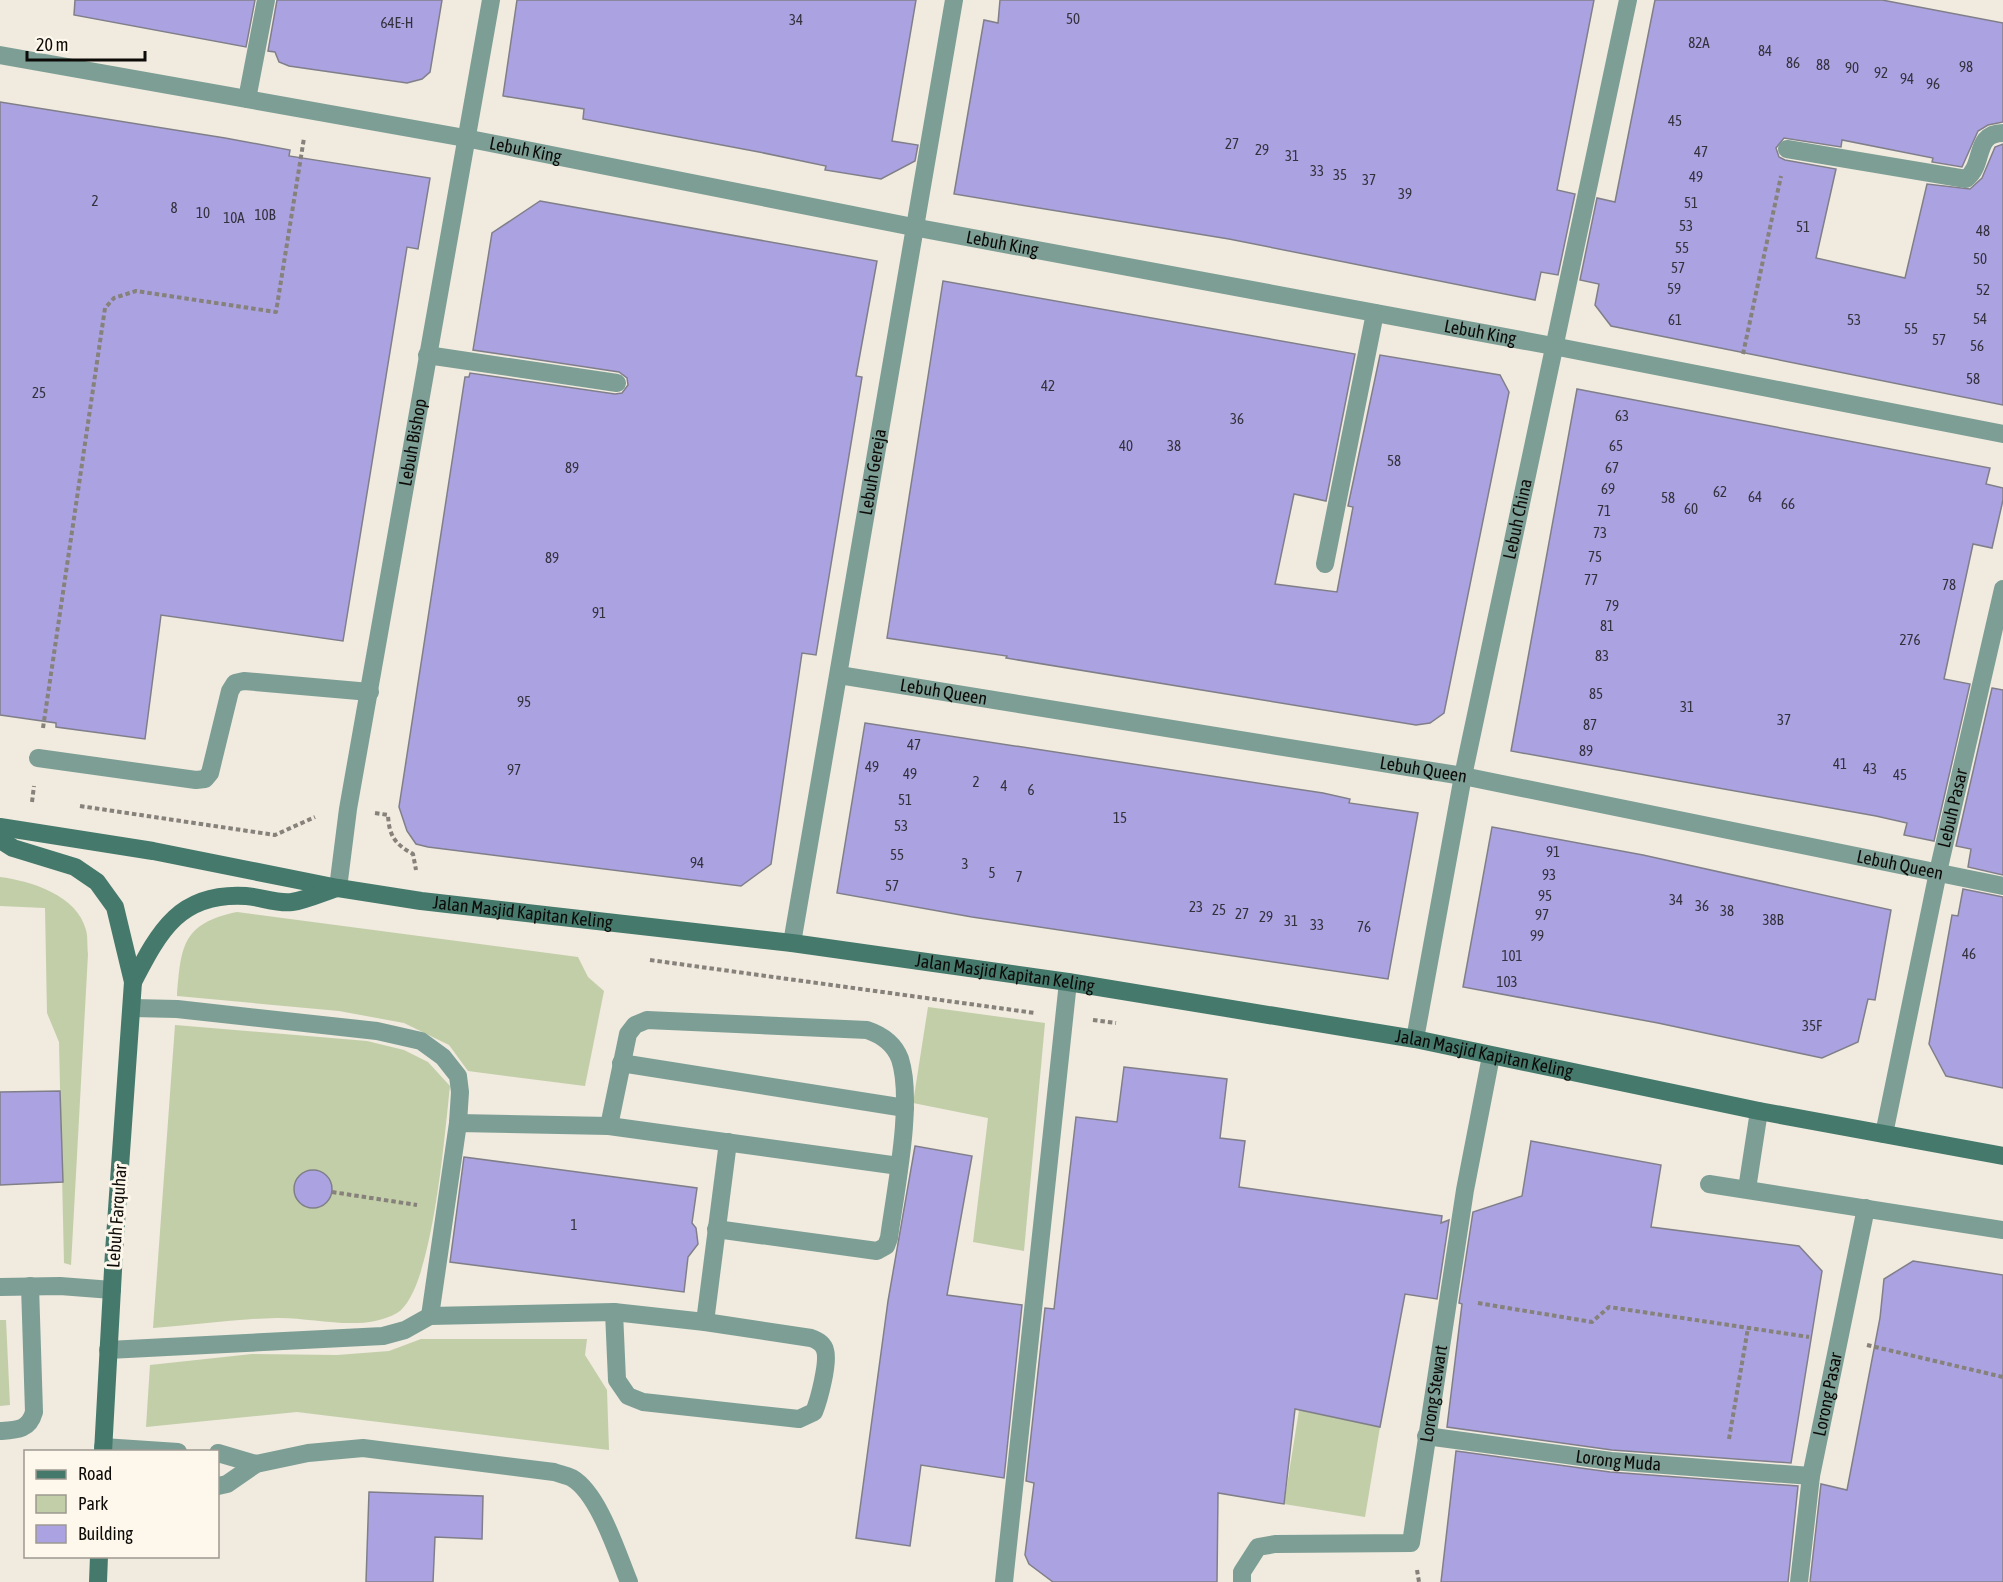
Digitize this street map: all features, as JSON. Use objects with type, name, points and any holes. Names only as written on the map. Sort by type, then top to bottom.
[{"type":"main road","name":"Jalan Masjid Kapitan Keling","points":[[0,827],[153,850],[338,888],[421,901],[792,943],[1068,982],[1415,1040],[1759,1111],[2003,1156]]},
{"type":"main road","name":"Lebuh Farquhar","points":[[0,840],[13,848],[75,867],[97,882],[114,907],[133,981],[103,1449]]},
{"type":"main road","name":"Lebuh Farquhar","points":[[133,981],[165,925],[179,912],[200,902],[246,896],[292,902],[338,888]]},
{"type":"main road","points":[[98,1582],[99,1558]]},
{"type":"street","points":[[247,99],[266,0]]},
{"type":"street","name":"Lebuh Bishop","points":[[338,888],[348,809],[491,0]]},
{"type":"street","name":"Lebuh Gereja","points":[[792,943],[913,227],[954,0]]},
{"type":"street","name":"Lebuh China","points":[[1415,1040],[1463,776],[1628,0]]},
{"type":"street","name":"Lebuh King","points":[[0,55],[465,138],[913,227],[1553,346],[1737,384],[2003,434]]},
{"type":"street","points":[[1787,148],[1966,179],[1973,173],[1985,138],[1992,133],[2003,133]]},
{"type":"street","points":[[1325,564],[1376,313]]},
{"type":"street","points":[[427,355],[616,383]]},
{"type":"street","name":"Lebuh Pasar","points":[[1884,1134],[1938,872],[2003,589]]},
{"type":"street","name":"Lebuh Queen","points":[[839,675],[1463,776],[2003,886]]},
{"type":"street","points":[[38,758],[196,780],[205,778],[210,773],[230,691],[235,683],[244,681],[370,692]]},
{"type":"street","points":[[1004,1582],[1068,982]]},
{"type":"street","points":[[132,1008],[177,1009],[377,1030],[421,1041],[443,1057],[458,1076],[459,1123],[430,1316]]},
{"type":"street","points":[[609,1126],[628,1034],[635,1025],[647,1020],[867,1030],[882,1035],[893,1046],[900,1060],[905,1108],[890,1238],[886,1246],[877,1251],[716,1229]]},
{"type":"street","name":"Lorong Stewart","points":[[1242,1582],[1242,1572],[1258,1547],[1275,1544],[1411,1543],[1465,1190],[1491,1056]]},
{"type":"street","points":[[621,1063],[905,1108]]},
{"type":"street","points":[[1747,1189],[1759,1111]]},
{"type":"street","points":[[459,1123],[609,1126],[899,1166]]},
{"type":"street","points":[[705,1322],[728,1142]]},
{"type":"street","points":[[1709,1184],[2003,1230]]},
{"type":"street","name":"Lorong Pasar","points":[[1799,1582],[1811,1476],[1866,1208]]},
{"type":"street","points":[[0,1431],[25,1427],[32,1420],[34,1412],[30,1286]]},
{"type":"street","points":[[0,1287],[30,1286],[112,1290]]},
{"type":"street","points":[[108,1350],[383,1336],[405,1330],[430,1316],[614,1312],[705,1322],[811,1338],[820,1342],[825,1349],[826,1359],[814,1412],[799,1419],[643,1402],[628,1396],[617,1380],[614,1312]]},
{"type":"street","name":"Lorong Muda","points":[[1426,1436],[1611,1461],[1811,1476]]},
{"type":"street","points":[[219,1486],[227,1484],[256,1464],[308,1453],[363,1448],[554,1472],[572,1478],[587,1492],[629,1582]]},
{"type":"street","points":[[103,1449],[128,1450]]},
{"type":"street","points":[[219,1453],[256,1464]]},
{"type":"path","points":[[28,830],[105,308],[114,298],[136,291],[276,312],[308,111]]},
{"type":"path","points":[[1737,384],[1787,148]]},
{"type":"path","points":[[22,798],[44,801]]},
{"type":"path","points":[[79,806],[275,835],[312,820],[326,807],[388,815]]},
{"type":"path","points":[[332,1192],[447,1210]]},
{"type":"path","points":[[1448,1298],[1592,1322],[1610,1307],[1881,1347],[2003,1377]]},
{"type":"path","points":[[1724,1468],[1748,1328]]},
{"type":"green space","points":[[0,877],[38,886],[63,899],[81,918],[87,933],[88,954],[71,1265],[64,1263],[59,1042],[47,1013],[45,908],[0,906]]},
{"type":"green space","points":[[237,912],[578,957],[588,977],[604,991],[585,1086],[468,1071],[449,1045],[404,1023],[339,1011],[177,996],[183,951],[195,930],[219,917]]},
{"type":"green space","points":[[928,1007],[1045,1023],[1024,1251],[973,1242],[988,1118],[913,1103]]},
{"type":"green space","points":[[175,1025],[367,1041],[404,1050],[428,1062],[450,1086],[441,1172],[428,1244],[420,1275],[409,1299],[397,1313],[383,1319],[353,1323],[276,1318],[153,1328]]},
{"type":"green space","points":[[0,1320],[6,1320],[10,1405],[0,1406]]},
{"type":"green space","points":[[421,1339],[587,1339],[585,1355],[607,1390],[609,1450],[297,1412],[146,1427],[150,1365],[252,1354],[337,1355],[389,1351]]},
{"type":"green space","points":[[1299,1410],[1380,1427],[1365,1517],[1284,1504]]},
{"type":"building","points":[[75,0],[255,0],[246,47],[74,15]]},
{"type":"building","points":[[277,0],[442,0],[430,72],[422,79],[407,83],[289,66],[279,62],[275,52],[268,51]]},
{"type":"building","points":[[517,0],[916,0],[892,141],[918,145],[915,161],[881,179],[825,170],[826,166],[759,152],[583,119],[584,109],[503,96]]},
{"type":"building","points":[[1000,0],[1594,0],[1557,190],[1575,194],[1558,275],[1541,272],[1535,300],[1229,239],[954,194],[984,20],[998,23]]},
{"type":"building","points":[[1655,0],[1882,0],[2003,23],[2003,122],[1988,125],[1978,131],[1962,167],[1932,162],[1933,158],[1842,140],[1841,147],[1784,138],[1776,148],[1779,157],[1785,160],[1836,169],[1816,258],[1905,278],[1927,184],[1970,189],[1982,178],[1995,147],[2003,144],[2003,405],[1611,326],[1595,305],[1599,284],[1580,280],[1597,198],[1615,202]]},
{"type":"building","points":[[0,102],[225,138],[290,150],[289,156],[430,178],[418,249],[407,247],[343,641],[161,615],[145,739],[56,727],[56,723],[0,715]]},
{"type":"building","points":[[540,201],[877,261],[856,376],[862,377],[816,655],[802,653],[771,864],[741,886],[428,847],[416,844],[407,831],[399,807],[465,377],[469,377],[470,373],[615,394],[622,393],[628,385],[627,378],[619,372],[473,350],[492,233]]},
{"type":"building","points":[[943,281],[1355,354],[1326,501],[1294,494],[1275,584],[1337,592],[1353,507],[1348,506],[1380,355],[1500,375],[1509,392],[1444,713],[1430,723],[1416,725],[887,638]]},
{"type":"building","points":[[1577,389],[1990,468],[1986,484],[2003,488],[2003,500],[1992,548],[1973,544],[1944,679],[1970,684],[1934,841],[1904,835],[1907,823],[1876,816],[1511,751]]},
{"type":"building","points":[[1992,688],[2003,690],[2003,875],[1968,867],[1971,849],[1956,846]]},
{"type":"building","points":[[865,723],[1323,793],[1350,799],[1349,803],[1418,813],[1388,979],[972,917],[837,893]]},
{"type":"building","points":[[1492,827],[1643,855],[1891,910],[1875,1000],[1868,999],[1858,1042],[1822,1058],[1658,1023],[1463,987]]},
{"type":"building","points":[[1963,889],[2003,897],[2003,1088],[1946,1076],[1929,1044],[1952,915],[1958,916]]},
{"type":"building","points":[[1124,1067],[1227,1079],[1220,1138],[1245,1141],[1239,1187],[1442,1216],[1441,1223],[1449,1220],[1437,1299],[1405,1294],[1380,1427],[1295,1409],[1284,1504],[1218,1493],[1217,1582],[1053,1582],[1029,1564],[1025,1555],[1034,1483],[1026,1481],[1045,1308],[1054,1309],[1076,1117],[1117,1122]]},
{"type":"building","points":[[60,1091],[63,1182],[0,1185],[0,1092]]},
{"type":"building","points":[[1531,1141],[1661,1165],[1651,1227],[1799,1246],[1822,1271],[1791,1463],[1612,1450],[1447,1427],[1462,1304],[1459,1303],[1473,1212],[1522,1196]]},
{"type":"building","points":[[915,1146],[972,1156],[947,1295],[1022,1305],[1004,1478],[921,1465],[910,1546],[856,1538],[888,1301]]},
{"type":"building","points":[[464,1157],[697,1188],[692,1223],[696,1228],[698,1244],[688,1257],[684,1292],[450,1262]]},
{"type":"building","points":[[313,1170],[320,1171],[326,1176],[331,1182],[331,1196],[326,1202],[320,1207],[313,1208],[306,1207],[300,1202],[295,1196],[294,1189],[295,1182],[300,1176],[306,1171]]},
{"type":"building","points":[[1913,1261],[2003,1275],[2003,1582],[1810,1582],[1821,1484],[1847,1490],[1880,1318],[1884,1279]]},
{"type":"building","points":[[1456,1451],[1610,1472],[1798,1486],[1788,1582],[1441,1582]]},
{"type":"building","points":[[369,1492],[483,1496],[482,1539],[435,1537],[433,1582],[366,1582]]}]
